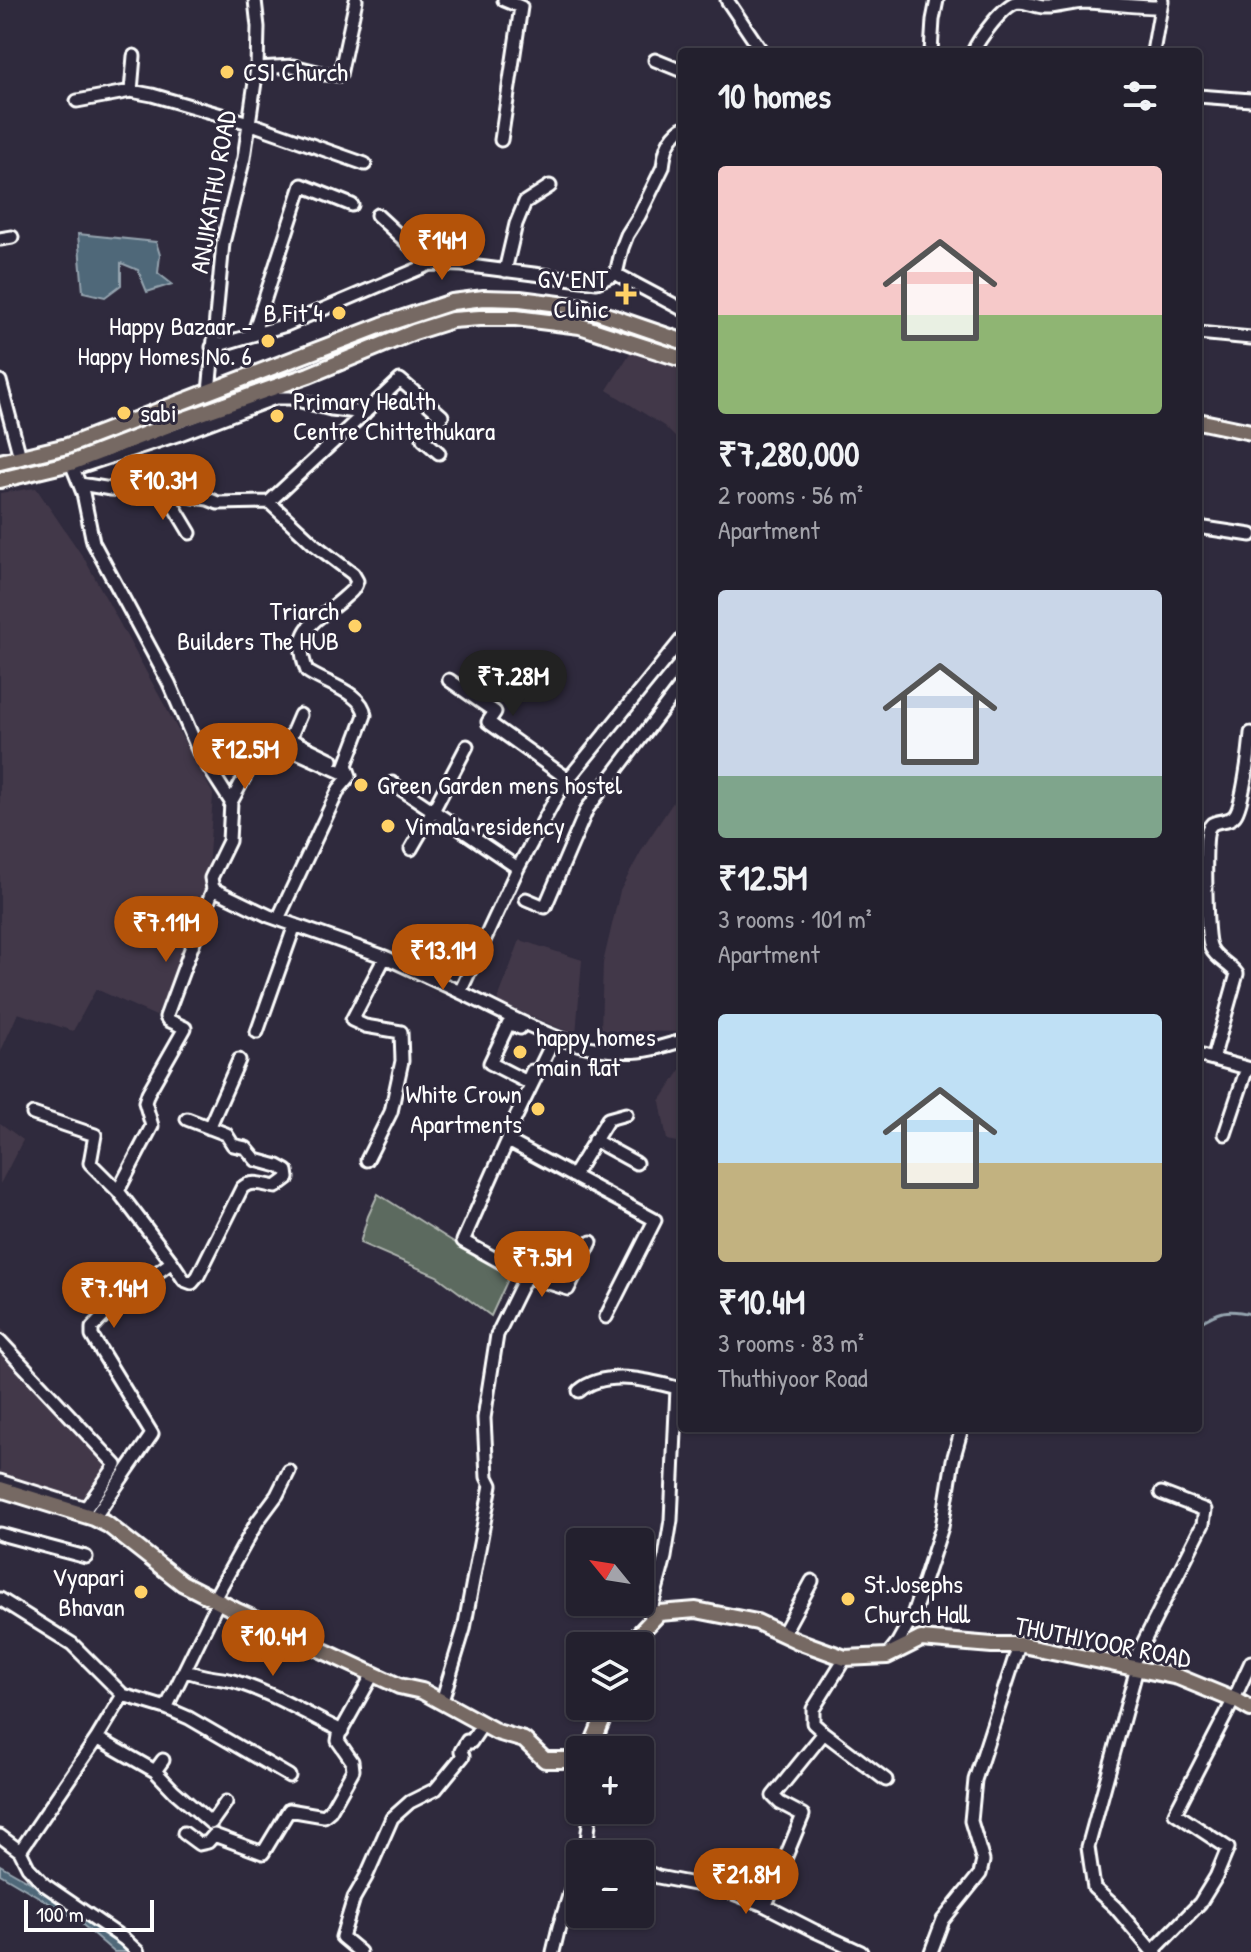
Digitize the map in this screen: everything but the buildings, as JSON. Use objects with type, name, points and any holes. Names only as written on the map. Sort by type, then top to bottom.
[{"type":"main road","points":[[0,462],[67,446],[416,312],[452,302],[484,298],[583,307],[678,340]]},
{"type":"main road","points":[[0,480],[72,466],[179,421],[452,320],[492,318],[580,326],[678,358]]},
{"type":"main road","points":[[1202,422],[1251,432]]},
{"type":"main road","points":[[1202,432],[1251,441]]},
{"type":"main road","points":[[0,1489],[94,1518],[108,1525],[182,1583],[399,1686],[422,1691],[497,1732],[524,1740],[545,1760],[566,1760]]},
{"type":"main road","name":"THUTHIYOOR ROAD","points":[[653,1620],[659,1613],[696,1610],[757,1622],[845,1658],[887,1656],[921,1639],[1019,1645],[1178,1677],[1251,1709]]},
{"type":"main road","points":[[641,1632],[653,1620]]},
{"type":"street","name":"ANJIKATHU ROAD","points":[[209,392],[223,243],[244,158],[257,68],[255,0]]},
{"type":"street","points":[[257,68],[293,66],[340,75],[356,0]]},
{"type":"street","points":[[501,140],[521,7],[504,0]]},
{"type":"street","points":[[727,0],[759,48]]},
{"type":"street","points":[[931,48],[937,0]]},
{"type":"street","points":[[975,48],[1003,6],[1018,2],[1045,7],[1092,2],[1134,7],[1161,4],[1154,48]]},
{"type":"street","points":[[131,91],[134,56]]},
{"type":"street","points":[[655,60],[678,69]]},
{"type":"street","points":[[77,101],[131,91],[152,95],[249,123],[365,164]]},
{"type":"street","points":[[1202,96],[1251,100]]},
{"type":"street","points":[[616,274],[622,248],[663,167],[669,142],[678,131]]},
{"type":"street","points":[[249,336],[255,329],[302,185],[352,205]]},
{"type":"street","points":[[505,271],[516,224],[525,202],[550,186]]},
{"type":"street","points":[[377,215],[430,264]]},
{"type":"street","points":[[212,347],[299,320],[430,264],[462,265],[597,282],[616,274]]},
{"type":"street","points":[[616,274],[678,307]]},
{"type":"street","points":[[1202,333],[1251,338]]},
{"type":"street","points":[[80,484],[166,493],[218,503],[269,502],[401,380],[442,416],[423,439],[439,453]]},
{"type":"street","points":[[0,381],[20,457]]},
{"type":"street","points":[[231,802],[199,752],[169,683],[93,542],[80,484],[72,466],[177,435],[275,398],[290,398],[331,409],[365,413]]},
{"type":"street","points":[[166,493],[190,533]]},
{"type":"street","points":[[269,502],[315,545],[353,574],[357,581],[356,587],[341,602],[314,620],[302,637],[307,671],[338,686],[365,708],[346,765],[350,776]]},
{"type":"street","points":[[1202,531],[1251,535]]},
{"type":"street","points":[[460,992],[518,868],[561,788],[678,644]]},
{"type":"street","points":[[449,680],[495,712],[488,722],[568,779]]},
{"type":"street","points":[[526,899],[545,907],[587,809],[678,689]]},
{"type":"street","points":[[287,743],[300,715]]},
{"type":"street","points":[[118,1191],[152,1126],[145,1102],[148,1093],[185,1028],[166,1017],[213,889],[211,878],[229,841],[231,802],[256,758],[268,746],[287,743],[338,763],[352,729]]},
{"type":"street","points":[[1213,1059],[1237,974],[1209,944],[1207,837],[1212,824],[1234,817],[1247,791],[1251,733]]},
{"type":"street","points":[[287,743],[350,776]]},
{"type":"street","points":[[411,849],[467,746]]},
{"type":"street","points":[[278,919],[339,789],[350,776]]},
{"type":"street","points":[[392,783],[518,868]]},
{"type":"street","points":[[213,889],[278,919],[385,957],[550,1038]]},
{"type":"street","points":[[257,1032],[295,925]]},
{"type":"street","points":[[367,1160],[391,1112],[402,1061],[401,1032],[365,1026],[352,1020],[385,957]]},
{"type":"street","points":[[550,1038],[527,1082],[490,1063],[509,1023],[550,1038],[609,1051],[641,1051],[678,1042]]},
{"type":"street","points":[[550,1038],[463,1241],[526,1276],[568,1289],[591,1242]]},
{"type":"street","points":[[1202,1056],[1249,1068],[1225,1134]]},
{"type":"street","points":[[209,1128],[239,1060]]},
{"type":"street","points":[[33,1114],[95,1135],[90,1163],[118,1191],[184,1280],[192,1283],[242,1188],[255,1183],[276,1187],[288,1178],[287,1171],[256,1160],[246,1148],[233,1145],[226,1134],[187,1119]]},
{"type":"street","points":[[573,1176],[608,1119],[626,1114]]},
{"type":"street","points":[[510,1135],[512,1143],[655,1220],[606,1317]]},
{"type":"street","points":[[594,1140],[636,1163]]},
{"type":"street","points":[[94,1518],[152,1434],[92,1336],[92,1328],[119,1300],[172,1262]]},
{"type":"street","points":[[442,1701],[464,1629],[491,1485],[487,1477],[484,1418],[497,1335],[526,1276]]},
{"type":"street","points":[[0,1341],[116,1465],[86,1508],[0,1481]]},
{"type":"street","points":[[579,1391],[586,1384],[627,1378],[678,1387]]},
{"type":"street","points":[[653,1620],[650,1613],[671,1520],[678,1417]]},
{"type":"street","points":[[887,1656],[913,1615],[942,1527],[961,1432]]},
{"type":"street","points":[[166,1708],[216,1600],[257,1522],[277,1495],[289,1471]]},
{"type":"street","points":[[1161,1493],[1205,1510],[1203,1524],[1134,1667],[1088,1847],[1094,1888],[1154,1952],[1200,1903],[1216,1877],[1228,1848],[1175,1813],[1251,1662]]},
{"type":"street","points":[[0,1534],[86,1557]]},
{"type":"street","points":[[783,1634],[812,1581]]},
{"type":"street","points":[[0,1599],[72,1644],[123,1695],[166,1708],[211,1730],[289,1776]]},
{"type":"street","points":[[931,1952],[943,1920],[980,1874],[983,1861],[971,1821],[975,1780],[1019,1645]]},
{"type":"street","points":[[845,1658],[813,1709],[813,1723],[886,1780]]},
{"type":"street","points":[[185,1670],[197,1676],[231,1680],[258,1690],[342,1731]]},
{"type":"street","points":[[184,1833],[199,1844],[208,1842],[214,1835],[263,1853],[289,1810],[324,1816],[330,1811],[353,1770],[352,1761],[338,1741],[373,1674]]},
{"type":"street","points":[[20,1851],[123,1695]]},
{"type":"street","points":[[360,1952],[342,1937],[354,1898],[392,1818],[410,1802],[436,1789],[463,1756],[461,1751],[467,1741],[471,1742],[483,1724]]},
{"type":"street","points":[[766,1905],[803,1815],[773,1796],[824,1733]]},
{"type":"street","points":[[97,1738],[155,1771],[211,1823],[226,1802]]},
{"type":"street","points":[[155,1771],[163,1760]]},
{"type":"street","points":[[587,1840],[589,1824]]},
{"type":"street","points":[[0,1836],[20,1851],[28,1867],[45,1885],[138,1952]]},
{"type":"street","points":[[654,1875],[725,1890],[766,1905],[861,1952]]},
{"type":"street","points":[[553,1952],[566,1905]]},
{"type":"shaded area","points":[[632,350],[678,366],[678,440],[664,426],[607,390]]},
{"type":"shaded area","points":[[36,488],[85,560],[213,794],[207,886],[191,941],[156,1016],[96,989],[73,1031],[18,1013],[0,1053],[0,493]]},
{"type":"shaded area","points":[[678,795],[678,1032],[601,1031],[603,963],[620,891],[644,846]]},
{"type":"shaded area","points":[[520,940],[582,960],[576,1035],[497,1002]]},
{"type":"shaded area","points":[[678,1074],[678,1142],[667,1140],[660,1101]]},
{"type":"shaded area","points":[[0,1123],[23,1140],[0,1184]]},
{"type":"shaded area","points":[[0,1327],[125,1463],[91,1512],[0,1485]]},
{"type":"green space","points":[[378,1194],[510,1275],[491,1316],[437,1276],[360,1243]]},
{"type":"water","points":[[78,234],[156,242],[160,255],[158,273],[172,284],[147,292],[138,270],[121,263],[121,285],[105,297],[83,292]]},
{"type":"water","points":[[0,1865],[52,1894],[132,1952],[114,1952],[76,1919],[0,1874]]},
{"type":"waterway","points":[[1202,1322],[1223,1312],[1251,1314]]},
{"type":"place","name":"CSI Church","points":[[227,72]]},
{"type":"place","name":"GV ENT Clinic","points":[[626,294]]},
{"type":"place","name":"B Fit 4","points":[[339,313]]},
{"type":"place","name":"Happy Bazaar - Happy Homes No. 6","points":[[268,341]]},
{"type":"place","name":"sabi","points":[[124,413]]},
{"type":"place","name":"Primary Health Centre Chittethukara","points":[[277,416]]},
{"type":"place","name":"Triarch Builders The HUB","points":[[355,626]]},
{"type":"place","name":"Green Garden mens hostel","points":[[361,785]]},
{"type":"place","name":"Vimala residency","points":[[388,826]]},
{"type":"place","name":"happy homes main flat","points":[[520,1052]]},
{"type":"place","name":"White Crown Apartments","points":[[538,1109]]},
{"type":"place","name":"Vyapari Bhavan","points":[[141,1592]]},
{"type":"place","name":"St.Josephs Church Hall","points":[[848,1599]]}]
